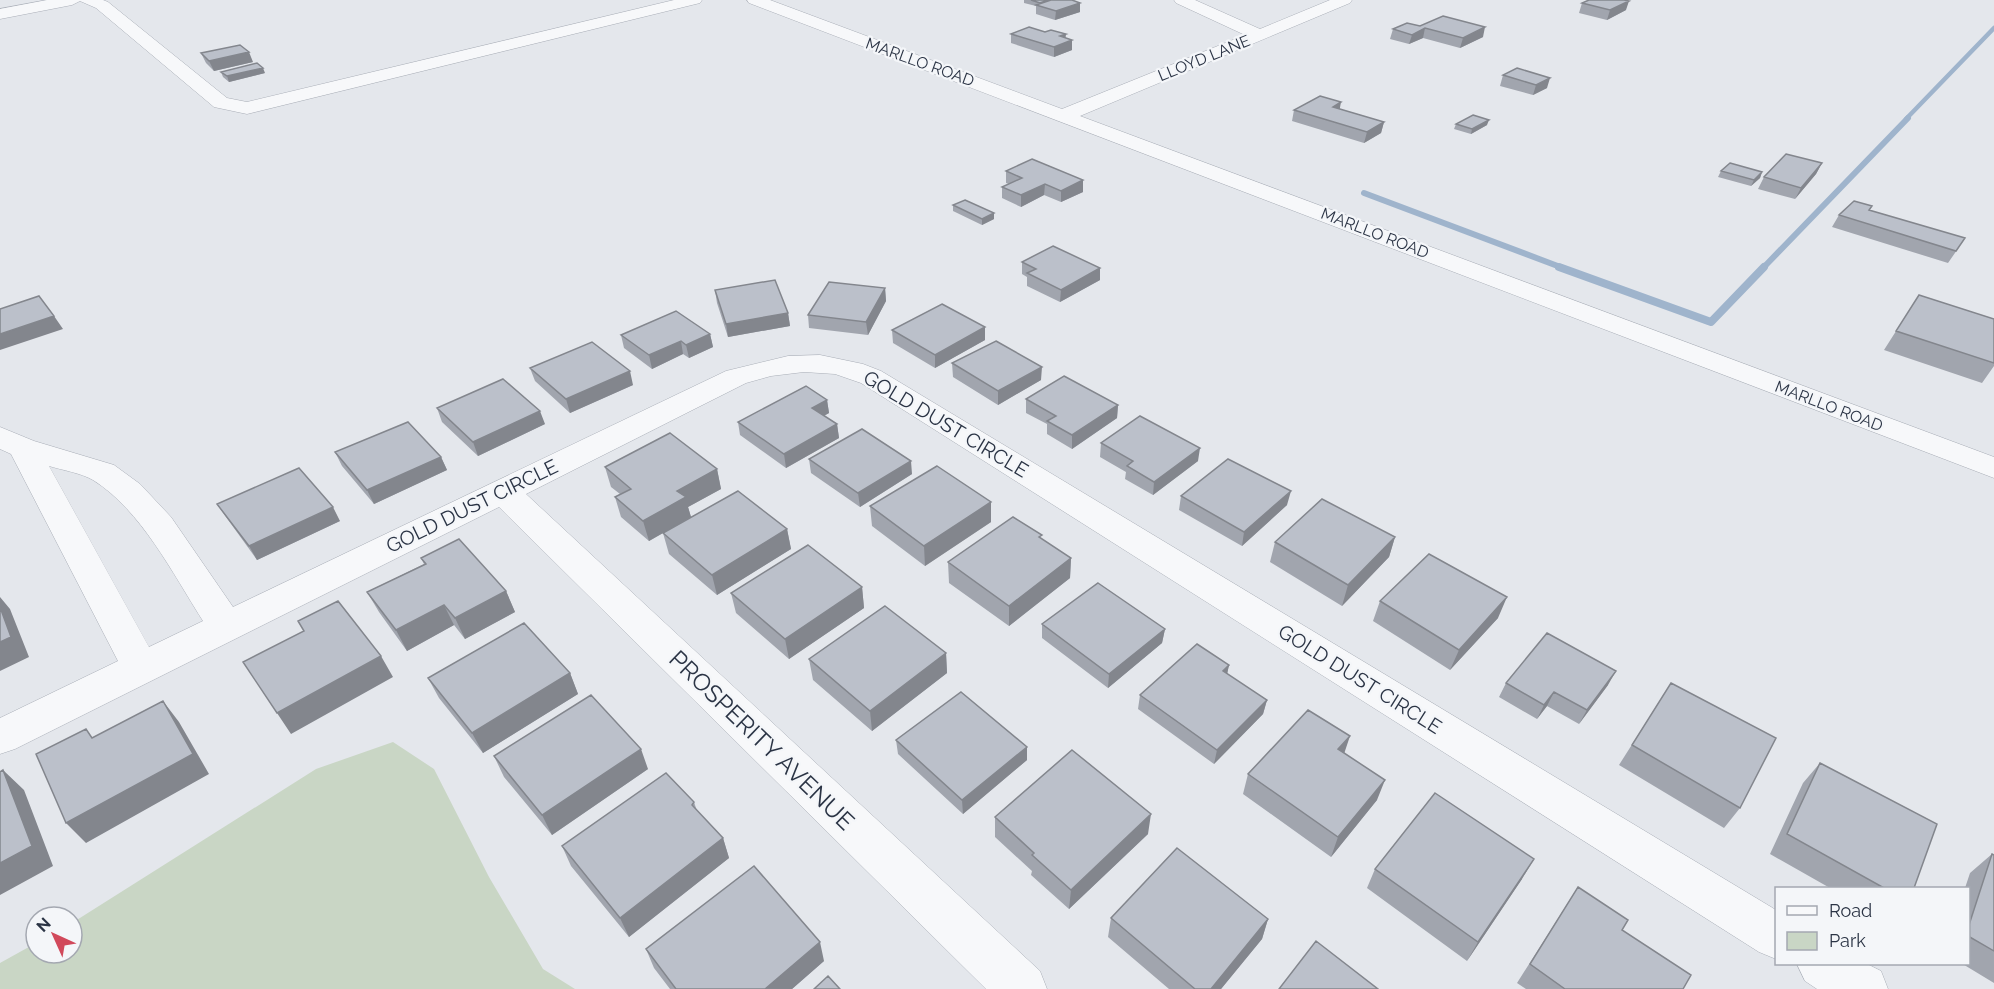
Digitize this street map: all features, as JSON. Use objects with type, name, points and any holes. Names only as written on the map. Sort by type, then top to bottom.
[{"type":"street","points":[[0,14],[72,0]]},
{"type":"street","points":[[87,0],[102,5],[221,103],[247,108],[295,99],[694,0]]},
{"type":"street","name":"MARLLO ROAD","points":[[755,0],[1994,468]]},
{"type":"street","points":[[1182,0],[1260,34]]},
{"type":"street","name":"LLOYD LANE","points":[[1064,115],[1344,0]]},
{"type":"street","name":"GOLD DUST CIRCLE","points":[[0,737],[736,377],[774,366],[822,362],[849,367],[872,377],[1775,935]]},
{"type":"street","points":[[11,443],[103,472],[128,492],[159,525],[226,626]]},
{"type":"street","points":[[11,443],[141,668]]},
{"type":"street","name":"PROSPERITY AVENUE","points":[[503,491],[1022,989]]},
{"type":"street","points":[[1825,965],[1863,989]]},
{"type":"green space","points":[[393,742],[434,769],[489,877],[543,969],[575,989],[0,989],[0,963],[24,950],[24,965],[84,965],[84,915],[316,769]]},
{"type":"building","points":[[1031,0],[1048,0],[1040,3]]},
{"type":"building","points":[[1051,0],[1072,0],[1080,3],[1056,11],[1036,5]]},
{"type":"building","points":[[1589,0],[1629,1],[1610,10],[1582,3]]},
{"type":"building","points":[[1443,16],[1485,27],[1463,38],[1425,28],[1412,35],[1393,29],[1407,23],[1420,26]]},
{"type":"building","points":[[1029,27],[1045,32],[1051,30],[1066,34],[1060,36],[1072,40],[1054,47],[1011,34]]},
{"type":"building","points":[[240,45],[249,52],[209,61],[201,53]]},
{"type":"building","points":[[257,63],[263,68],[227,76],[221,72]]},
{"type":"building","points":[[1517,68],[1550,78],[1536,85],[1503,75]]},
{"type":"building","points":[[1320,96],[1341,102],[1333,107],[1384,122],[1367,132],[1294,110]]},
{"type":"building","points":[[1473,115],[1489,120],[1472,129],[1456,124]]},
{"type":"building","points":[[1786,154],[1822,163],[1801,188],[1764,177]]},
{"type":"building","points":[[1032,159],[1083,180],[1061,191],[1045,184],[1021,195],[1002,187],[1022,178],[1006,171]]},
{"type":"building","points":[[1730,163],[1762,172],[1754,180],[1721,171]]},
{"type":"building","points":[[965,200],[994,213],[982,219],[953,205]]},
{"type":"building","points":[[1854,201],[1872,206],[1869,210],[1965,238],[1956,251],[1839,215]]},
{"type":"building","points":[[1053,246],[1100,268],[1061,290],[1027,273],[1036,269],[1022,262]]},
{"type":"building","points":[[775,280],[788,313],[726,324],[715,290]]},
{"type":"building","points":[[829,282],[885,288],[866,322],[808,315]]},
{"type":"building","points":[[1919,295],[1994,319],[1994,363],[1896,331]]},
{"type":"building","points":[[39,296],[54,316],[0,334],[0,309]]},
{"type":"building","points":[[942,304],[985,327],[935,355],[892,330]]},
{"type":"building","points":[[676,311],[710,334],[686,345],[681,341],[649,355],[621,335]]},
{"type":"building","points":[[996,341],[1042,367],[998,391],[952,363]]},
{"type":"building","points":[[592,342],[630,371],[566,399],[530,368]]},
{"type":"building","points":[[1064,376],[1118,405],[1072,435],[1047,421],[1056,416],[1026,399]]},
{"type":"building","points":[[503,379],[540,411],[473,442],[437,408]]},
{"type":"building","points":[[806,386],[827,400],[812,408],[837,424],[784,454],[738,422]]},
{"type":"building","points":[[1140,416],[1200,448],[1154,482],[1127,466],[1133,461],[1101,443]]},
{"type":"building","points":[[408,422],[441,457],[367,490],[335,452]]},
{"type":"building","points":[[862,429],[911,461],[858,493],[809,459]]},
{"type":"building","points":[[670,433],[717,469],[677,491],[686,497],[643,521],[615,497],[631,489],[605,467]]},
{"type":"building","points":[[1228,459],[1291,491],[1244,532],[1181,496]]},
{"type":"building","points":[[937,466],[991,502],[924,546],[870,506]]},
{"type":"building","points":[[299,468],[333,507],[249,546],[217,504]]},
{"type":"building","points":[[738,491],[787,529],[712,575],[663,533]]},
{"type":"building","points":[[1322,499],[1395,537],[1348,585],[1275,542]]},
{"type":"building","points":[[1013,517],[1042,535],[1039,537],[1071,558],[1009,606],[948,562]]},
{"type":"building","points":[[459,539],[506,591],[455,618],[444,605],[396,630],[367,592],[426,564],[421,558]]},
{"type":"building","points":[[808,545],[862,587],[785,639],[731,593]]},
{"type":"building","points":[[1429,554],[1507,597],[1459,650],[1380,601]]},
{"type":"building","points":[[1098,583],[1165,629],[1109,674],[1042,624]]},
{"type":"building","points":[[338,601],[381,656],[277,713],[243,662],[304,631],[298,621]]},
{"type":"building","points":[[885,606],[946,653],[870,711],[809,659]]},
{"type":"building","points":[[0,607],[11,637],[0,642]]},
{"type":"building","points":[[524,623],[570,673],[472,733],[428,678]]},
{"type":"building","points":[[1547,633],[1616,671],[1587,710],[1554,692],[1544,705],[1506,683]]},
{"type":"building","points":[[1197,644],[1229,665],[1223,671],[1267,700],[1217,750],[1140,695]]},
{"type":"building","points":[[1671,683],[1776,738],[1740,808],[1632,745]]},
{"type":"building","points":[[961,692],[1027,747],[962,800],[896,740]]},
{"type":"building","points":[[591,695],[641,749],[542,815],[494,756]]},
{"type":"building","points":[[163,701],[193,754],[66,823],[36,754],[86,729],[92,738]]},
{"type":"building","points":[[1308,710],[1350,736],[1338,749],[1385,780],[1338,837],[1248,774]]},
{"type":"building","points":[[1072,750],[1151,814],[1071,890],[995,817]]},
{"type":"building","points":[[1820,763],[1937,824],[1914,887],[1882,887],[1787,834]]},
{"type":"building","points":[[3,770],[32,846],[0,863],[0,772]]},
{"type":"building","points":[[666,773],[694,802],[692,805],[723,838],[620,918],[562,846]]},
{"type":"building","points":[[1435,793],[1534,859],[1478,942],[1375,869]]},
{"type":"building","points":[[1177,848],[1268,919],[1211,989],[1195,989],[1111,918]]},
{"type":"building","points":[[1992,854],[1994,855],[1994,951],[1970,937],[1970,922]]},
{"type":"building","points":[[754,866],[820,942],[765,989],[676,989],[646,949]]},
{"type":"building","points":[[1578,887],[1628,920],[1622,930],[1691,975],[1683,989],[1565,989],[1530,964]]},
{"type":"building","points":[[1316,941],[1378,989],[1279,989]]},
{"type":"building","points":[[828,976],[840,989],[814,989]]},
{"type":"waterway","points":[[1906,119],[1994,28]]},
{"type":"waterway","points":[[1763,268],[1908,118]]},
{"type":"waterway","points":[[1364,193],[1563,268]]},
{"type":"waterway","points":[[1559,267],[1711,322],[1764,267]]}]
